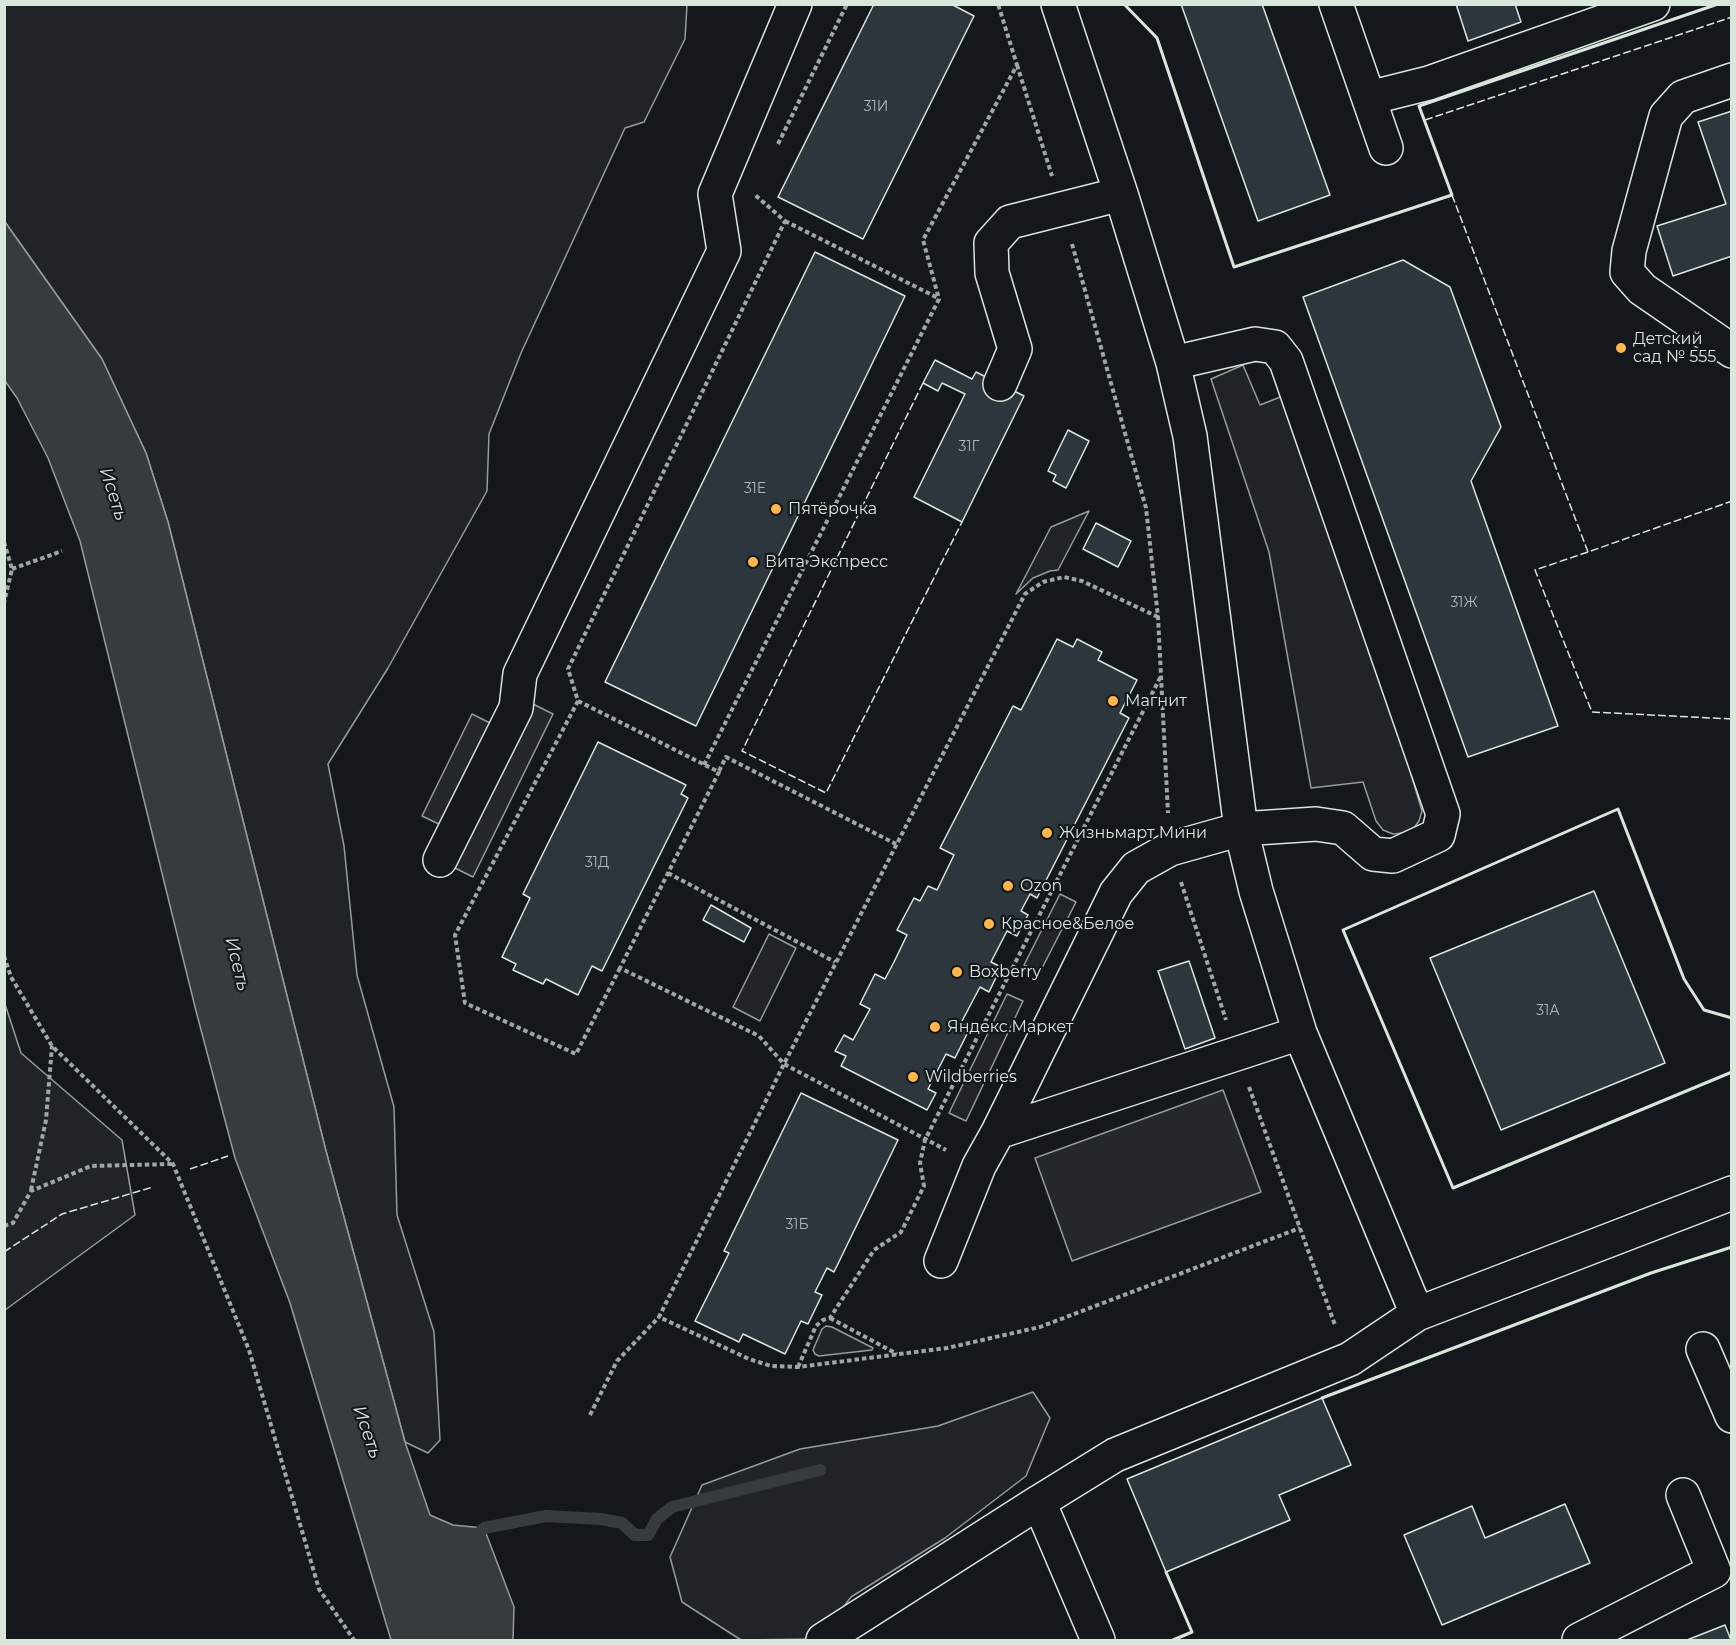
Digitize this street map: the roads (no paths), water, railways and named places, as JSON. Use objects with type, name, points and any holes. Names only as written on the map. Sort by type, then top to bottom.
[{"type":"street","points":[[440,860],[516,708],[520,674],[724,251],[715,194],[795,4]]},
{"type":"street","points":[[1058,4],[1121,194],[1173,363],[1190,436],[1241,829],[1256,891],[1300,1033],[1417,1314]]},
{"type":"street","points":[[1336,4],[1386,148]]},
{"type":"street","points":[[1369,98],[1429,83],[1653,4]]},
{"type":"street","points":[[1731,80],[1683,97],[1666,116],[1629,251],[1628,272],[1642,290],[1731,351]]},
{"type":"street","points":[[1000,384],[1015,349],[992,273],[991,243],[1010,222],[1121,194]]},
{"type":"street","points":[[941,1261],[979,1166],[1116,893],[1136,868],[1170,849],[1241,829],[1316,824],[1343,828],[1373,854],[1393,856],[1438,835],[1443,814],[1286,361],[1275,347],[1255,344],[1173,363]]},
{"type":"street","points":[[998,1132],[1300,1033]]},
{"type":"street","points":[[823,1641],[1115,1455],[1350,1359],[1417,1314],[1731,1193]]},
{"type":"street","points":[[1703,1349],[1731,1416]]},
{"type":"street","points":[[1579,1641],[1714,1571],[1683,1494]]},
{"type":"street","points":[[1039,1502],[1098,1641]]},
{"type":"water","name":"Исеть","points":[[5,222],[102,359],[146,453],[168,522],[326,1151],[405,1442],[430,1515],[453,1525],[484,1528],[514,1607],[513,1640],[391,1640],[290,1303],[235,1158],[196,1011],[80,541],[48,458],[17,398],[5,381]]},
{"type":"waterway","points":[[473,1540],[484,1528],[546,1516],[601,1519],[622,1523],[635,1535],[648,1535],[657,1519],[672,1507],[820,1470]]},
{"type":"place","name":"Детский сад № 555","points":[[1621,348]]},
{"type":"place","name":"Пятёрочка","points":[[776,509]]},
{"type":"place","name":"Вита Экспресс","points":[[753,562]]},
{"type":"place","name":"Магнит","points":[[1113,701]]},
{"type":"place","name":"Жизньмарт Мини","points":[[1047,833]]},
{"type":"place","name":"Ozon","points":[[1008,886]]},
{"type":"place","name":"Красное&Белое","points":[[989,924]]},
{"type":"place","name":"Boxberry","points":[[957,972]]},
{"type":"place","name":"Яндекс.Маркет","points":[[935,1027]]},
{"type":"place","name":"Wildberries","points":[[913,1077]]}]
